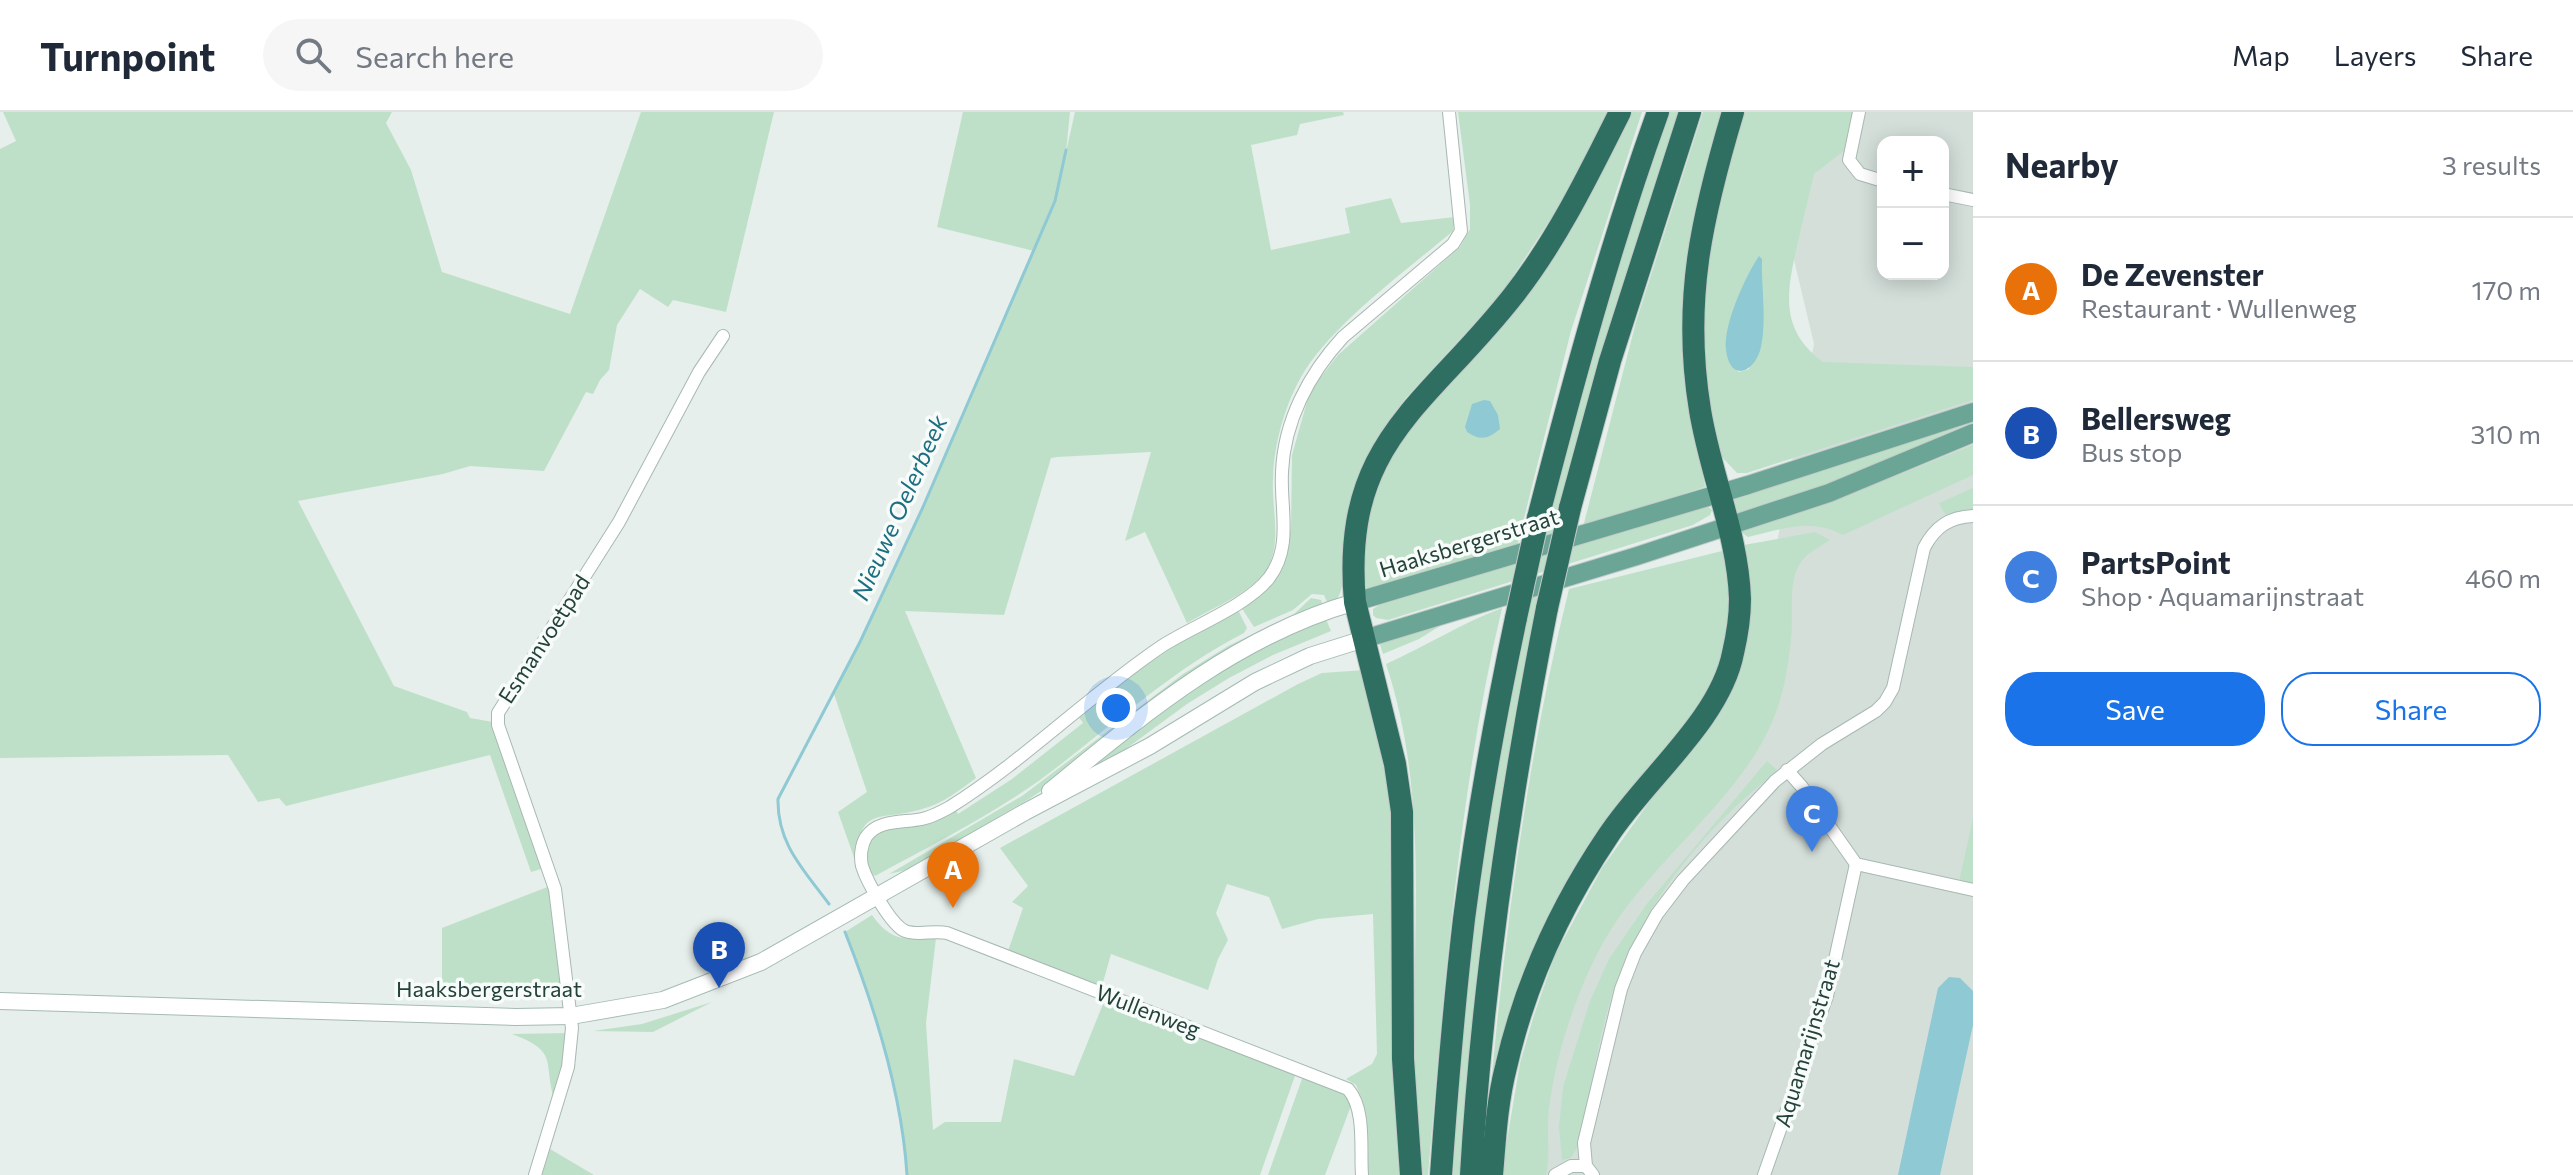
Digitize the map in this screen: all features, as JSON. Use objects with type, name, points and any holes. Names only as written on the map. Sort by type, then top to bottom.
[{"type":"highway","points":[[1411,1175],[1403,1059],[1402,812],[1395,764],[1355,602],[1355,532],[1364,493],[1378,459],[1410,409],[1486,328],[1538,263],[1620,112]]},
{"type":"highway","points":[[1441,1175],[1452,1024],[1465,917],[1483,793],[1516,618],[1575,374],[1632,183],[1658,112]]},
{"type":"highway","points":[[1471,1175],[1489,956],[1520,749],[1547,608],[1570,508],[1610,361],[1690,112]]},
{"type":"highway","points":[[1492,1175],[1505,1069],[1527,992],[1545,947],[1571,895],[1609,834],[1697,726],[1721,690],[1733,655],[1740,602],[1734,555],[1700,410],[1691,333],[1698,252],[1710,189],[1733,112]]},
{"type":"main road","name":"Haaksbergerstraat","points":[[1025,812],[1153,707],[1211,667],[1266,637],[1327,611],[1719,494],[1973,412]]},
{"type":"main road","name":"Haaksbergerstraat","points":[[0,1001],[501,1017],[571,1016],[663,1000],[761,962],[1025,812],[1150,746],[1255,682],[1310,656],[1637,556],[1853,484],[1973,433]]},
{"type":"street","points":[[877,896],[862,865],[863,844],[869,834],[889,823],[922,819],[948,808],[1002,771],[1133,667],[1185,632],[1252,594],[1271,575],[1283,550],[1284,452],[1306,386],[1343,337],[1453,244],[1461,231],[1449,112]]},
{"type":"street","points":[[1859,112],[1849,160],[1860,174],[1877,179]]},
{"type":"street","points":[[1949,195],[1973,200]]},
{"type":"street","name":"Esmanvoetpad","points":[[571,1016],[555,889],[498,725],[498,713],[619,522],[699,372],[723,336]]},
{"type":"street","points":[[1555,1175],[1571,1166],[1589,1170],[1584,1143],[1612,1020],[1621,989],[1645,933],[1683,880],[1765,790],[1822,744],[1876,711],[1885,702],[1893,688],[1924,548],[1932,533],[1944,523],[1973,516]]},
{"type":"street","points":[[1787,770],[1856,864],[1973,890]]},
{"type":"street","name":"Aquamarijnstraat","points":[[1764,1175],[1822,1011],[1856,864]]},
{"type":"street","name":"Wullenweg","points":[[877,896],[905,931],[947,933],[1348,1089],[1353,1095],[1358,1114],[1362,1175]]},
{"type":"street","points":[[535,1175],[570,1057],[571,1016]]},
{"type":"shaded area","points":[[1784,112],[1973,112],[1973,1175],[1525,1175],[1566,965],[1755,661],[1814,344],[1768,150]]},
{"type":"green space","points":[[3,112],[392,112],[386,123],[411,170],[442,272],[570,314],[641,112],[774,112],[726,312],[673,300],[668,307],[640,289],[617,325],[609,370],[593,394],[586,392],[544,471],[470,466],[443,474],[298,501],[394,686],[467,712],[470,718],[493,722],[544,868],[531,872],[490,755],[286,806],[279,798],[258,802],[228,755],[0,758],[0,149],[16,141]]},
{"type":"green space","points":[[963,112],[1070,112],[1066,152],[1075,112],[1343,112],[1344,115],[1300,124],[1297,135],[1251,145],[1271,250],[1350,233],[1345,208],[1391,198],[1401,223],[1455,217],[1453,231],[1329,339],[1300,379],[1285,414],[1275,453],[1275,534],[1271,561],[1248,589],[1187,623],[1145,532],[1125,541],[1151,452],[1057,457],[1051,458],[1004,615],[905,611],[976,778],[937,804],[883,816],[867,823],[858,844],[856,863],[838,812],[867,792],[834,694],[923,507],[1034,251],[937,227]]},
{"type":"green space","points":[[1458,112],[1607,112],[1565,197],[1502,293],[1406,398],[1373,446],[1351,499],[1344,537],[1344,575],[1336,601],[1329,607],[1324,595],[1312,594],[1293,610],[1254,627],[1241,607],[1254,597],[1291,529],[1292,455],[1310,391],[1338,355],[1460,247],[1470,229],[1470,205]]},
{"type":"green space","points":[[1627,112],[1642,112],[1571,331],[1517,546],[1366,593],[1364,531],[1384,462],[1480,342]]},
{"type":"green space","points":[[1666,112],[1681,112],[1558,534],[1542,538],[1592,342]]},
{"type":"green space","points":[[1703,112],[1722,112],[1709,160],[1697,440],[1705,487],[1583,527],[1636,322]]},
{"type":"green space","points":[[1737,112],[1853,112],[1844,151],[1814,174],[1791,276],[1792,322],[1809,349],[1823,362],[1973,367],[1973,400],[1747,473],[1737,473],[1720,455],[1714,438],[1706,379],[1700,287]],"holes":[[[1762,259],[1761,297],[1749,369],[1739,372],[1734,368]]]},
{"type":"green space","points":[[1973,421],[1835,484],[1731,516],[1726,497]]},
{"type":"green space","points":[[1973,445],[1973,475],[1843,535],[1808,526],[1748,537],[1738,530],[1826,504]]},
{"type":"green space","points":[[1973,488],[1973,511],[1945,514],[1939,503]]},
{"type":"green space","points":[[1705,504],[1712,510],[1710,515],[1693,525],[1388,620],[1373,615],[1373,609],[1384,602]]},
{"type":"green space","points":[[1815,532],[1830,540],[1807,555],[1794,579],[1786,675],[1777,711],[1767,733],[1751,761],[1710,813],[1641,888],[1593,961],[1568,1024],[1556,1067],[1549,1109],[1546,1175],[1501,1175],[1520,1063],[1555,955],[1602,868],[1716,709],[1744,545]]},
{"type":"green space","points":[[1726,550],[1731,597],[1726,640],[1717,670],[1693,716],[1592,851],[1488,1116],[1518,851],[1540,719],[1569,589]]},
{"type":"green space","points":[[1545,593],[1466,1175],[1453,1175],[1470,952],[1492,791],[1529,599]]},
{"type":"green space","points":[[1311,598],[1321,600],[1324,609],[1289,624],[1029,799],[911,869],[889,874],[1022,796],[1183,674],[1228,646],[1293,615]]},
{"type":"green space","points":[[1502,608],[1474,748],[1464,819],[1447,961],[1428,1175],[1418,1175],[1414,1047],[1415,832],[1406,748],[1386,664]]},
{"type":"green space","points":[[1238,610],[1247,628],[1244,633],[1164,683],[1020,794],[875,876],[867,869],[866,842],[875,831],[955,808],[958,814],[1012,779],[1083,723],[1078,716],[1136,673],[1196,633]]},
{"type":"green space","points":[[1464,611],[1419,639],[1383,654],[1379,641]]},
{"type":"green space","points":[[1325,617],[1331,631],[1273,655],[1229,678],[1187,704],[1108,762],[1070,782],[1209,672]]},
{"type":"green space","points":[[1365,670],[1390,767],[1404,1175],[1368,1175],[1361,1097],[1356,1085],[1346,1079],[1372,1064],[1377,1054],[1373,914],[1318,919],[1282,929],[1269,897],[1227,884],[1216,913],[1228,940],[1208,990],[1111,954],[1102,986],[1008,951],[1023,908],[1012,902],[1028,886],[1000,848],[1298,684],[1322,673]]},
{"type":"green space","points":[[1767,761],[1778,771],[1750,793],[1698,846],[1654,906],[1636,938],[1609,1005],[1577,1148],[1571,1158],[1562,1160],[1559,1127],[1563,1087],[1590,1001],[1609,959],[1646,905]]},
{"type":"green space","points":[[1973,818],[1973,885],[1959,882]]},
{"type":"green space","points":[[550,886],[564,999],[442,997],[442,928]]},
{"type":"green space","points":[[872,915],[893,935],[936,938],[926,1023],[933,1130],[945,1122],[1001,1122],[1014,1059],[1074,1076],[1105,999],[1296,1073],[1260,1175],[907,1175],[893,1082],[867,991],[845,932]]},
{"type":"green space","points":[[712,1002],[653,1032],[593,1031],[642,1024]]},
{"type":"green space","points":[[568,1033],[554,1099],[543,1052],[512,1034]]},
{"type":"green space","points":[[1303,1076],[1344,1092],[1352,1103],[1325,1175],[1268,1175]]},
{"type":"green space","points":[[550,1149],[594,1175],[542,1175]]},
{"type":"water","points":[[1759,256],[1762,259],[1763,336],[1754,363],[1743,371],[1732,367],[1728,360],[1726,340],[1731,315]]},
{"type":"water","points":[[1490,401],[1498,415],[1500,429],[1480,438],[1467,432],[1465,427],[1472,404]]},
{"type":"water","points":[[1949,977],[1960,978],[1973,991],[1973,1025],[1940,1175],[1898,1175],[1938,988]]},
{"type":"waterway","name":"Nieuwe Oelerbeek","points":[[829,904],[787,843],[778,799],[860,642],[923,507],[1055,201],[1066,150]]},
{"type":"waterway","name":"Nieuwe Oelerbeek","points":[[845,932],[867,990],[893,1082],[907,1175]]},
{"type":"place","name":"PartsPoint","points":[[1812,852]]},
{"type":"place","name":"De Zevenster","points":[[953,908]]},
{"type":"place","name":"Bellersweg","points":[[719,988]]}]
